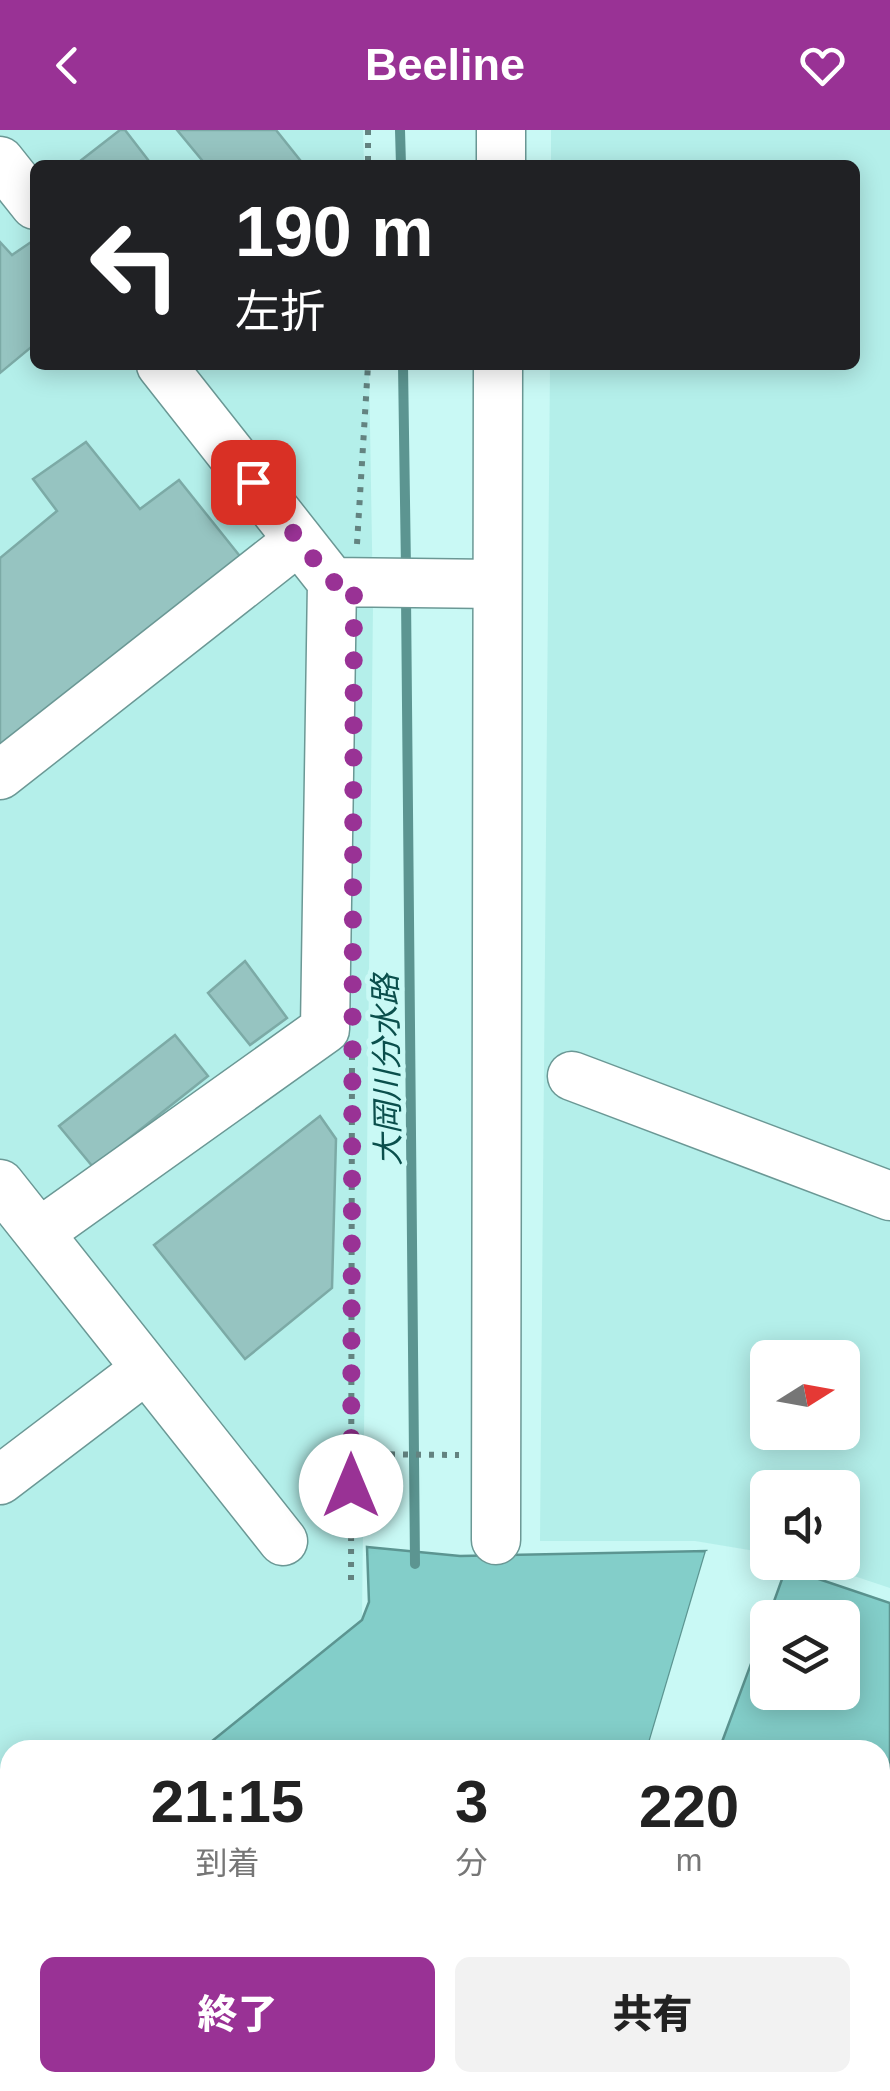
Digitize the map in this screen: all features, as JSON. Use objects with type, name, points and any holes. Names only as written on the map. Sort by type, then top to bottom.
[{"type":"street","points":[[500,160],[501,130]]},
{"type":"street","points":[[165,370],[299,540],[351,583],[482,584]]},
{"type":"street","points":[[496,1540],[482,584],[498,370]]},
{"type":"street","points":[[0,775],[299,540]]},
{"type":"street","points":[[39,1233],[325,1029],[351,583]]},
{"type":"street","points":[[572,1076],[890,1196]]},
{"type":"street","points":[[0,1184],[283,1541]]},
{"type":"street","points":[[0,1480],[146,1369]]},
{"type":"path","points":[[368,130],[368,160]]},
{"type":"path","points":[[351,583],[368,370]]},
{"type":"path","points":[[351,1580],[352,1038]]},
{"type":"path","points":[[351,1454],[459,1456]]},
{"type":"shaded area","points":[[0,130],[363,130],[364,160],[30,160],[30,370],[369,370],[373,605],[362,1620],[212,1740],[0,1740]]},
{"type":"shaded area","points":[[551,130],[890,130],[890,1588],[860,1578],[860,1470],[750,1470],[750,1550],[695,1541],[540,1541],[550,370],[860,370],[860,160],[551,160]]},
{"type":"shaded area","points":[[367,1547],[460,1556],[706,1551],[650,1740],[213,1740],[362,1620],[369,1602]]},
{"type":"shaded area","points":[[782,1580],[822,1580],[890,1603],[890,1740],[723,1740],[750,1666],[750,1710],[860,1710],[860,1600],[774,1600]]},
{"type":"pier","points":[[706,1551],[711,1552],[655,1740],[650,1740]]},
{"type":"building","points":[[125,130],[148,160],[81,160]]},
{"type":"building","points":[[177,130],[276,130],[300,160],[202,160]]},
{"type":"building","points":[[0,242],[12,255],[30,243],[30,348],[0,373]]},
{"type":"building","points":[[86,442],[140,509],[179,480],[243,560],[0,748],[0,558],[57,511],[33,479]]},
{"type":"building","points":[[245,961],[287,1018],[250,1045],[208,993]]},
{"type":"building","points":[[175,1035],[208,1076],[93,1167],[59,1126]]},
{"type":"building","points":[[320,1116],[336,1139],[332,1288],[245,1359],[154,1245]]},
{"type":"waterway","name":"大岡川分水路","points":[[400,130],[401,160]]},
{"type":"waterway","name":"大岡川分水路","points":[[403,370],[406,569]]},
{"type":"waterway","name":"大岡川分水路","points":[[406,596],[415,1564]]},
{"type":"route","points":[[253,482],[332,582],[354,583],[351,1486]]}]
